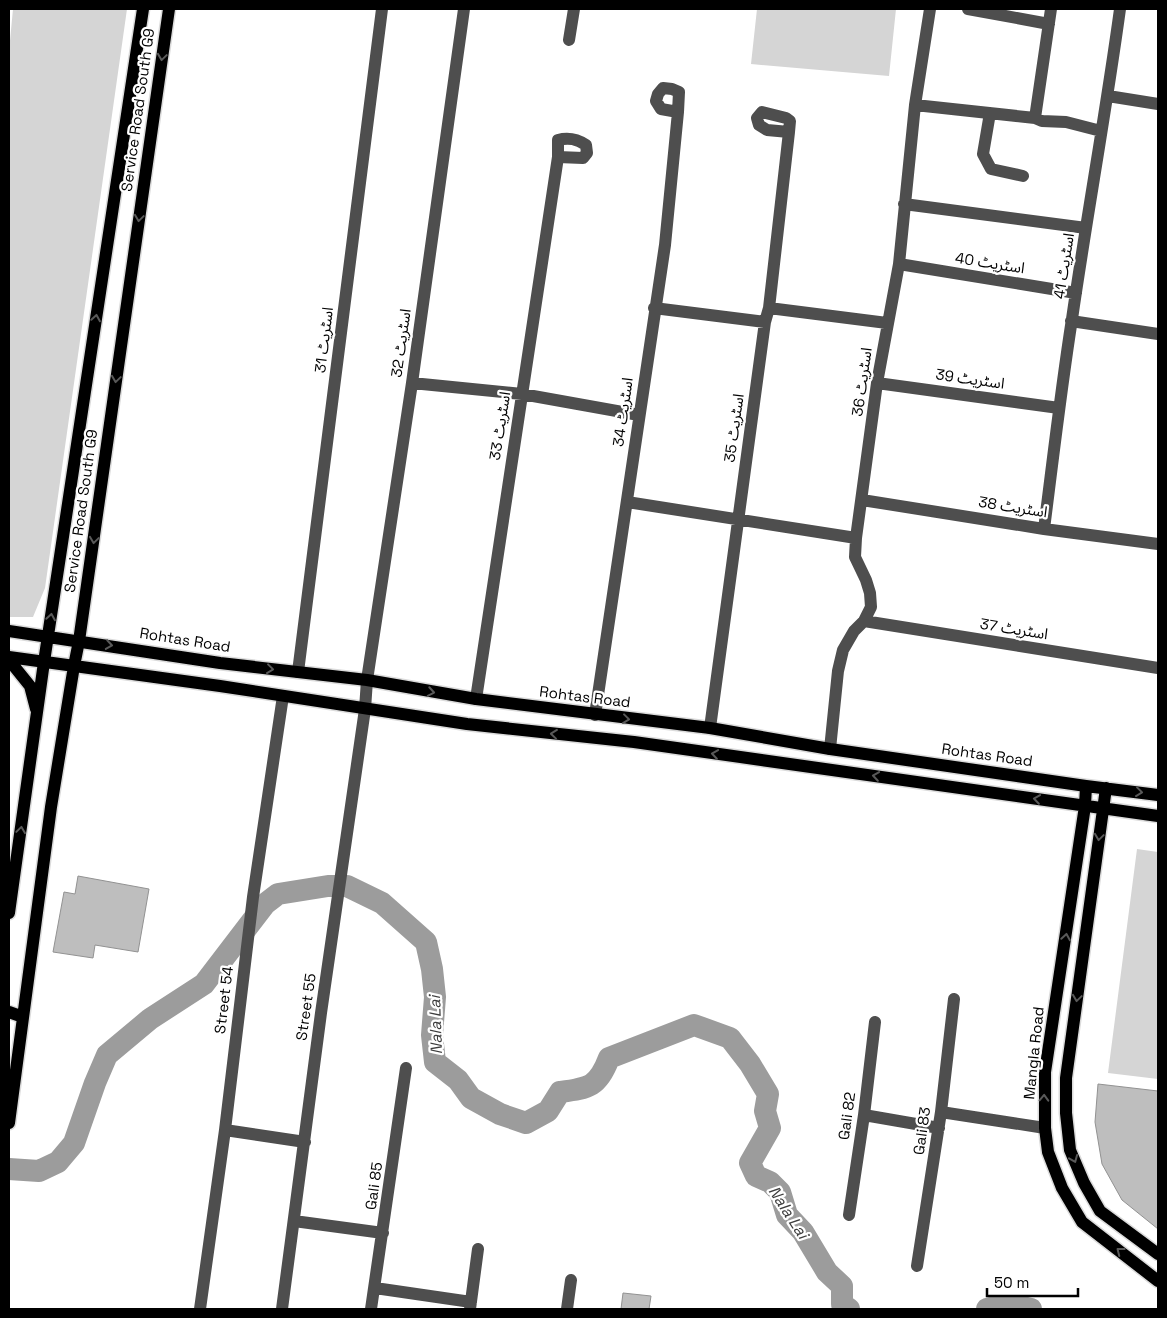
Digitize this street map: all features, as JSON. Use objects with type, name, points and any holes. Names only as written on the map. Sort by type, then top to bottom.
[{"type":"main road","name":"Service Road South G9","points":[[9,913],[44,662],[142,9]]},
{"type":"main road","name":"Service Road South G9","points":[[9,1122],[51,807],[79,640],[169,9]]},
{"type":"main road","name":"Rohtas Road","points":[[9,631],[79,640],[220,663],[367,680],[476,700],[710,728],[830,749],[1158,795]]},
{"type":"main road","points":[[9,659],[214,685],[467,724],[634,742],[1158,816]]},
{"type":"main road","points":[[9,659],[30,686],[36,707],[37,721]]},
{"type":"main road","points":[[214,685],[220,663]]},
{"type":"main road","name":"Mangla Road","points":[[1086,786],[1085,806],[1045,1072],[1045,1128],[1048,1152],[1062,1188],[1082,1222],[1158,1282]]},
{"type":"main road","points":[[1106,788],[1066,1078],[1066,1113],[1070,1150],[1084,1183],[1100,1211],[1158,1254]]},
{"type":"main road","points":[[9,1012],[23,1016]]},
{"type":"street","name":"اسٹریٹ 32","points":[[365,709],[367,680],[412,383],[464,9]]},
{"type":"street","points":[[569,40],[574,9]]},
{"type":"street","name":"اسٹریٹ 36","points":[[830,749],[838,671],[843,650],[854,631],[864,621],[871,607],[870,593],[866,580],[855,557],[856,538],[877,383],[899,264],[915,104],[930,9]]},
{"type":"street","points":[[968,9],[1048,24]]},
{"type":"street","points":[[1035,118],[1050,9]]},
{"type":"street","name":"اسٹریٹ 41","points":[[1044,529],[1071,320],[1108,96],[1120,9]]},
{"type":"street","name":"اسٹریٹ 31","points":[[298,672],[382,10]]},
{"type":"street","points":[[1108,96],[1158,104]]},
{"type":"street","points":[[915,104],[1035,118],[1042,121],[1066,122],[1101,130]]},
{"type":"street","name":"اسٹریٹ 34","points":[[596,715],[664,245],[678,112]]},
{"type":"street","points":[[990,113],[983,154],[991,169],[1023,176]]},
{"type":"street","name":"اسٹریٹ 35","points":[[710,728],[765,322],[769,308],[789,132]]},
{"type":"street","name":"اسٹریٹ 33","points":[[476,700],[558,157]]},
{"type":"street","points":[[904,204],[1086,228]]},
{"type":"street","name":"اسٹریٹ 40","points":[[899,264],[1076,293]]},
{"type":"street","points":[[654,308],[765,322]]},
{"type":"street","points":[[769,308],[887,323]]},
{"type":"street","points":[[1071,320],[1158,334]]},
{"type":"street","points":[[412,383],[522,394],[639,414]]},
{"type":"street","name":"اسٹریٹ 39","points":[[877,383],[1059,408]]},
{"type":"street","name":"اسٹریٹ 38","points":[[862,500],[1044,529],[1158,544]]},
{"type":"street","points":[[627,502],[856,538]]},
{"type":"street","name":"اسٹریٹ 37","points":[[864,621],[1158,668]]},
{"type":"street","name":"Street 54","points":[[200,1309],[225,1130],[253,897],[283,696]]},
{"type":"street","name":"Street 55","points":[[282,1309],[321,1013],[365,709]]},
{"type":"street","name":"Gali 83","points":[[917,1266],[939,1128],[954,999]]},
{"type":"street","name":"Gali 82","points":[[849,1215],[864,1115],[875,1022]]},
{"type":"street","name":"Gali 85","points":[[371,1309],[384,1233],[406,1068]]},
{"type":"street","points":[[941,1112],[1045,1128]]},
{"type":"street","points":[[864,1115],[939,1128]]},
{"type":"street","points":[[225,1130],[305,1142]]},
{"type":"street","points":[[294,1221],[384,1233]]},
{"type":"street","points":[[375,1288],[470,1306],[478,1249]]},
{"type":"street","points":[[567,1309],[571,1280]]},
{"type":"shaded area","points":[[13,9],[127,9],[45,588],[33,617],[9,617],[9,51]]},
{"type":"shaded area","points":[[757,9],[896,9],[889,76],[751,64]]},
{"type":"shaded area","points":[[1137,849],[1158,852],[1158,1079],[1108,1073]]},
{"type":"building","points":[[78,876],[149,889],[138,952],[95,945],[93,958],[53,952],[64,892],[75,894]]},
{"type":"building","points":[[1098,1084],[1158,1091],[1158,1229],[1122,1200],[1102,1164],[1095,1122]]},
{"type":"building","points":[[623,1293],[651,1296],[649,1309],[621,1309]]},
{"type":"waterway","name":"Nala Lai","points":[[9,1169],[39,1171],[58,1162],[74,1143],[107,1055],[150,1019],[204,984],[265,904],[278,894],[328,886],[347,886],[382,903],[426,942],[432,969],[435,997],[432,1035],[435,1062],[458,1080],[471,1098],[500,1114],[526,1123],[548,1111],[560,1092],[578,1089],[591,1084],[601,1075],[609,1058],[694,1025],[730,1038],[750,1064],[768,1094],[765,1111],[770,1128],[750,1163],[756,1176],[770,1182],[780,1192],[787,1215],[803,1232],[827,1272],[842,1286],[842,1304],[849,1309]]},
{"type":"waterway","name":"Nala Lai","points":[[987,1309],[1009,1306],[1031,1309]]}]
